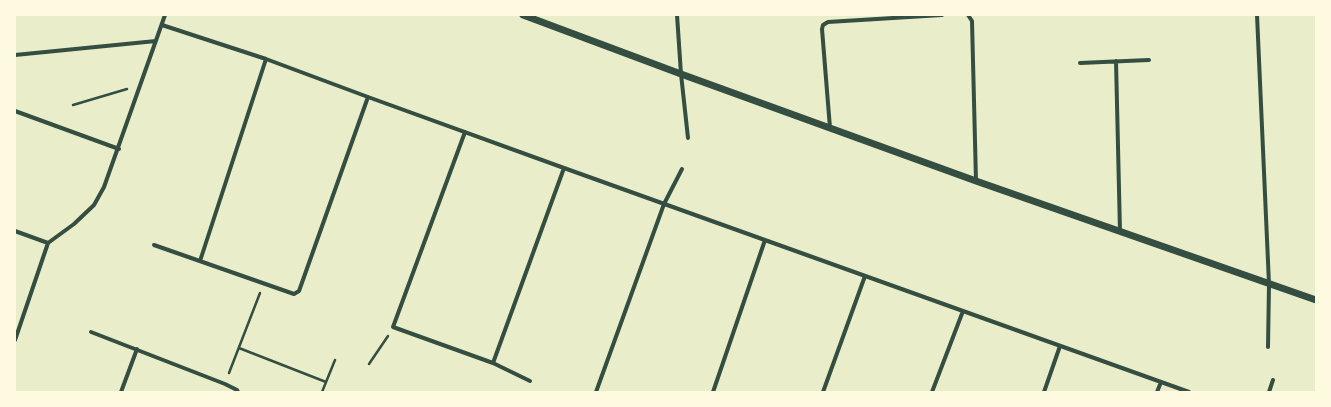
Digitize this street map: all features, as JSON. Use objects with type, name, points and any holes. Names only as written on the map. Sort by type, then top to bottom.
[{"type":"street","points":[[15,340],[48,243],[74,224],[94,205],[104,187],[119,149],[165,15]]},
{"type":"street","points":[[523,15],[976,181],[1316,300]]},
{"type":"street","points":[[677,15],[681,74],[688,138]]},
{"type":"street","points":[[830,128],[822,29],[823,25],[828,22],[942,15]]},
{"type":"street","points":[[968,15],[972,21],[976,181]]},
{"type":"street","points":[[1257,15],[1269,284],[1268,347]]},
{"type":"street","points":[[162,25],[266,58],[464,132],[1189,392]]},
{"type":"street","points":[[15,55],[156,41]]},
{"type":"street","points":[[200,261],[266,58]]},
{"type":"street","points":[[1080,63],[1149,60]]},
{"type":"street","points":[[1116,61],[1120,232]]},
{"type":"street","points":[[154,245],[294,294],[298,291],[368,97]]},
{"type":"street","points":[[15,111],[119,149]]},
{"type":"street","points":[[464,132],[394,328],[493,363],[530,381]]},
{"type":"street","points":[[493,363],[564,168]]},
{"type":"street","points":[[596,392],[664,204],[682,169]]},
{"type":"street","points":[[15,231],[48,243]]},
{"type":"street","points":[[713,392],[765,240]]},
{"type":"street","points":[[823,392],[865,276]]},
{"type":"street","points":[[932,392],[963,311]]},
{"type":"street","points":[[91,332],[225,384],[238,390],[238,392]]},
{"type":"street","points":[[1044,392],[1060,346]]},
{"type":"street","points":[[121,392],[137,349]]},
{"type":"street","points":[[1269,392],[1273,380]]},
{"type":"street","points":[[1157,392],[1161,382]]},
{"type":"path","points":[[74,105],[141,85]]},
{"type":"path","points":[[225,384],[263,284]]},
{"type":"path","points":[[370,364],[394,328]]},
{"type":"path","points":[[239,348],[326,382]]},
{"type":"path","points":[[322,392],[335,360]]}]
